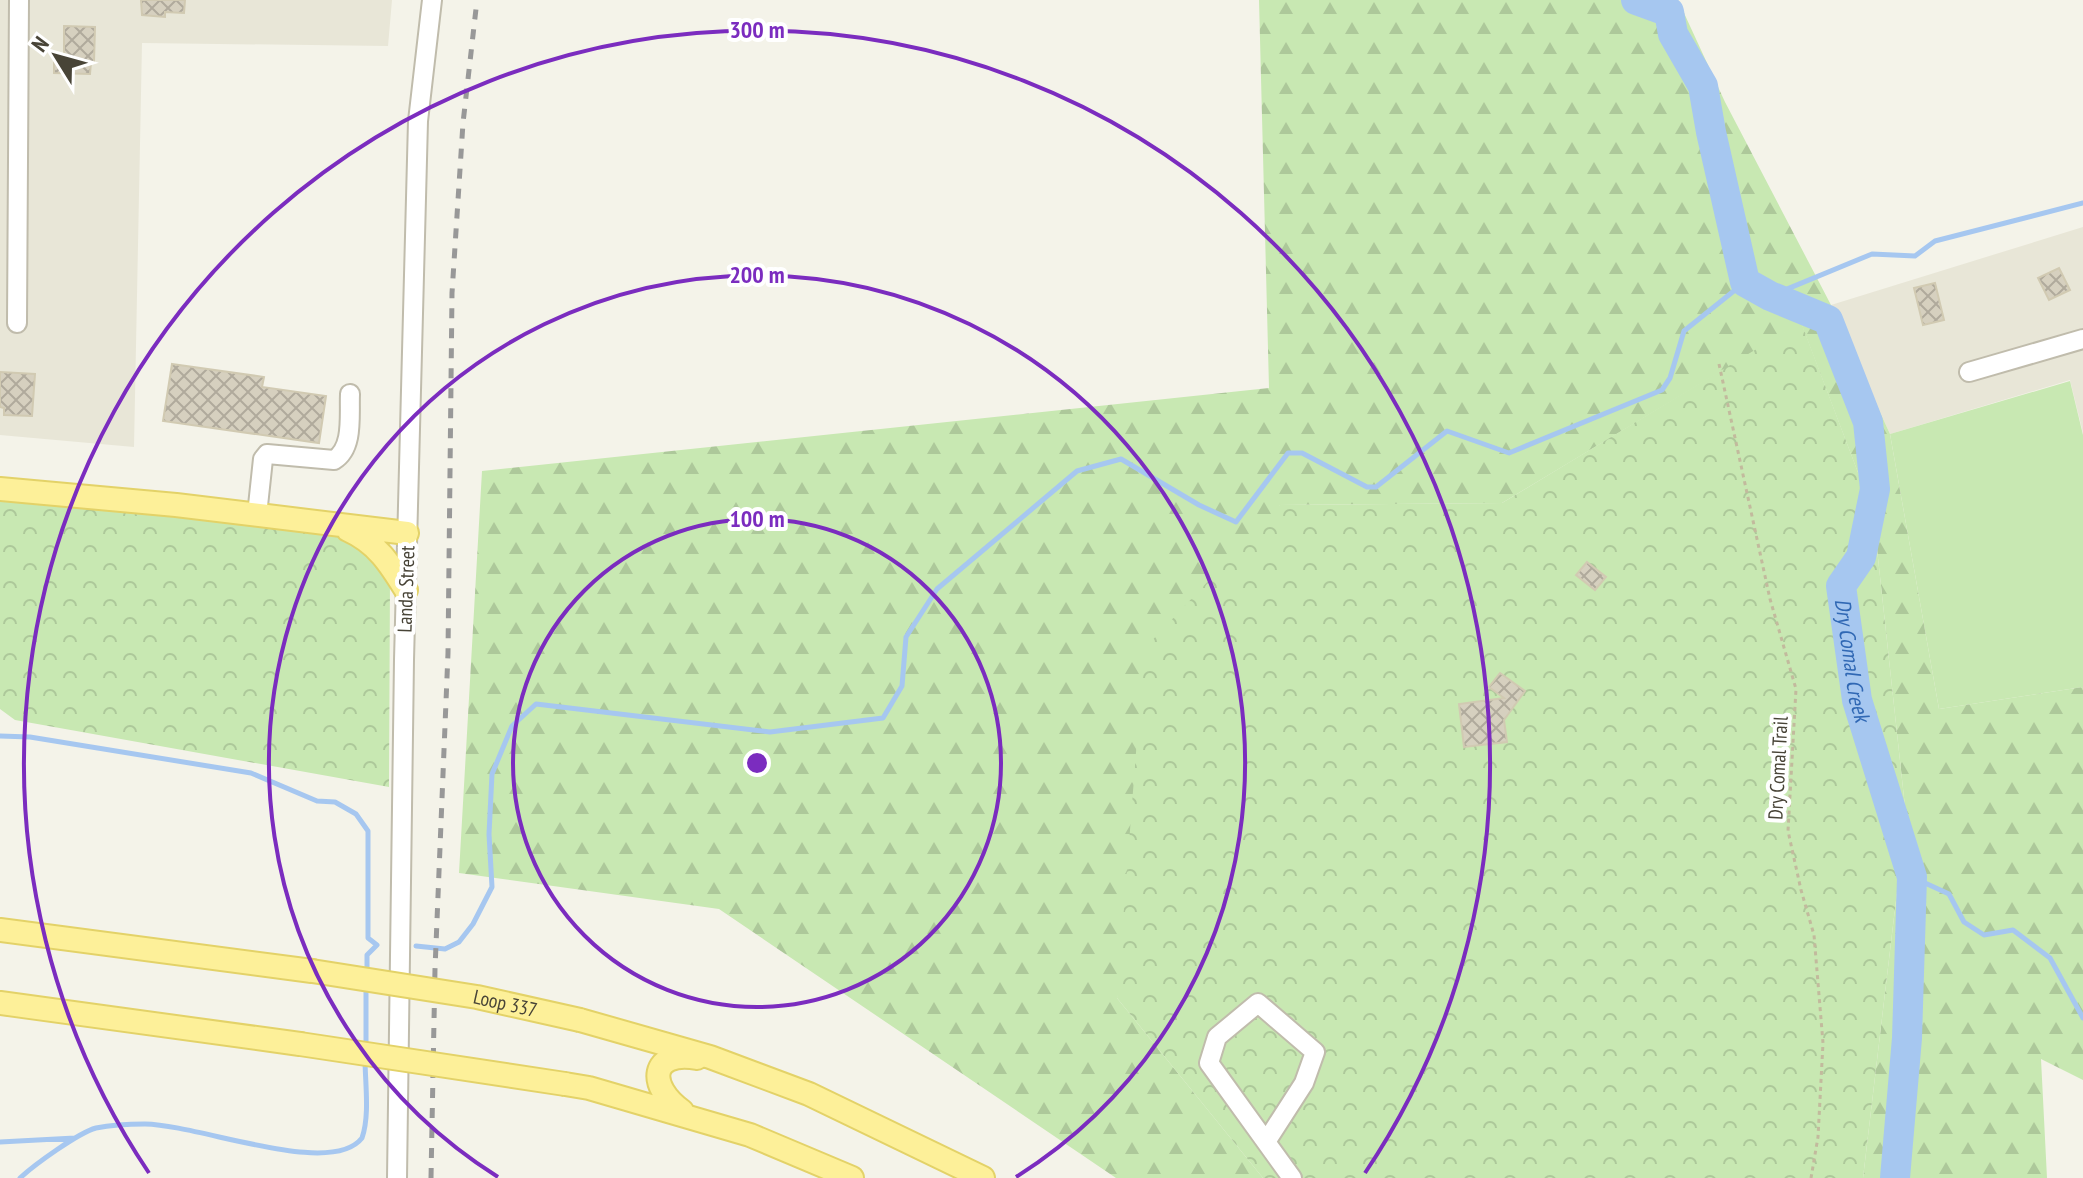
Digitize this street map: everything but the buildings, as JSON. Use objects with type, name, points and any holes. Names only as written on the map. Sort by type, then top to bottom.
[{"type":"main road","points":[[0,489],[407,533]]},
{"type":"main road","points":[[336,524],[368,540],[381,551],[406,590]]},
{"type":"main road","name":"Loop 337","points":[[0,930],[312,971],[477,997],[580,1020],[722,1062],[809,1094],[983,1178]]},
{"type":"main road","points":[[0,1003],[589,1088],[750,1135],[852,1178]]},
{"type":"main road","points":[[692,1117],[664,1097],[658,1079],[660,1070],[669,1060],[679,1057],[722,1062]]},
{"type":"street","points":[[17,323],[19,0]]},
{"type":"street","name":"Landa Street","points":[[397,1178],[407,533],[418,121],[432,0]]},
{"type":"street","points":[[1969,372],[2083,339]]},
{"type":"street","points":[[257,515],[263,459],[267,454],[334,460],[339,457],[347,445],[350,394]]},
{"type":"street","points":[[1266,1142],[1304,1083],[1315,1052],[1258,1003],[1217,1037],[1209,1063],[1266,1142],[1292,1178]]},
{"type":"path","name":"Dry Comal Trail","points":[[1719,364],[1770,599],[1796,689],[1788,831],[1814,935],[1823,1043],[1818,1137],[1811,1178]]},
{"type":"shaded area","points":[[0,0],[392,0],[388,46],[142,43],[134,447],[0,435]]},
{"type":"shaded area","points":[[2083,227],[2083,433],[2070,380],[1890,434],[1831,305]]},
{"type":"green space","points":[[1259,0],[1678,0],[1725,102],[1831,305],[1890,434],[1939,709],[2083,687],[2083,1080],[2041,1059],[2047,1178],[1863,1178],[1906,816],[1873,512],[1801,323],[1502,503],[1280,505],[1117,998],[1263,1178],[1116,1178],[719,909],[459,873],[482,471],[1269,388]]},
{"type":"green space","points":[[1801,322],[1873,512],[1906,816],[1863,1178],[1263,1178],[1117,998],[1144,649],[1280,505],[1502,503]]},
{"type":"green space","points":[[2070,381],[2083,435],[2083,687],[1939,709],[1890,434]]},
{"type":"green space","points":[[0,501],[322,530],[359,544],[390,579],[389,787],[15,720],[0,709]]},
{"type":"waterway","name":"Dry Comal Creek","points":[[1636,0],[1669,12],[1673,34],[1703,86],[1745,282],[1828,320],[1868,422],[1875,489],[1861,557],[1841,586],[1857,700],[1912,877],[1907,1038],[1895,1178]]},
{"type":"waterway","points":[[1770,296],[1872,254],[1915,256],[1935,241],[2083,203]]},
{"type":"waterway","points":[[416,946],[445,949],[459,942],[473,924],[492,887],[489,834],[492,774],[512,726],[536,704],[770,732],[883,718],[902,686],[906,637],[937,589],[1077,471],[1121,459],[1199,505],[1236,522],[1288,453],[1302,453],[1367,487],[1376,487],[1447,431],[1509,453],[1662,390],[1670,378],[1684,331],[1745,282]]},
{"type":"waterway","points":[[0,736],[30,737],[251,773],[317,801],[335,802],[356,814],[368,831],[368,938],[377,945],[367,955],[367,972]]},
{"type":"waterway","points":[[1912,877],[1949,894],[1964,922],[1984,935],[2013,930],[2050,958],[2083,1018]]},
{"type":"waterway","points":[[366,986],[366,1048]]},
{"type":"waterway","points":[[20,1178],[78,1136],[114,1125],[169,1127],[294,1151],[323,1153],[346,1149],[362,1138],[364,1129],[365,1058]]},
{"type":"waterway","points":[[0,1142],[75,1138]]},
{"type":"railway","points":[[431,1178],[435,969],[448,653],[452,293],[463,123],[477,0]]}]
